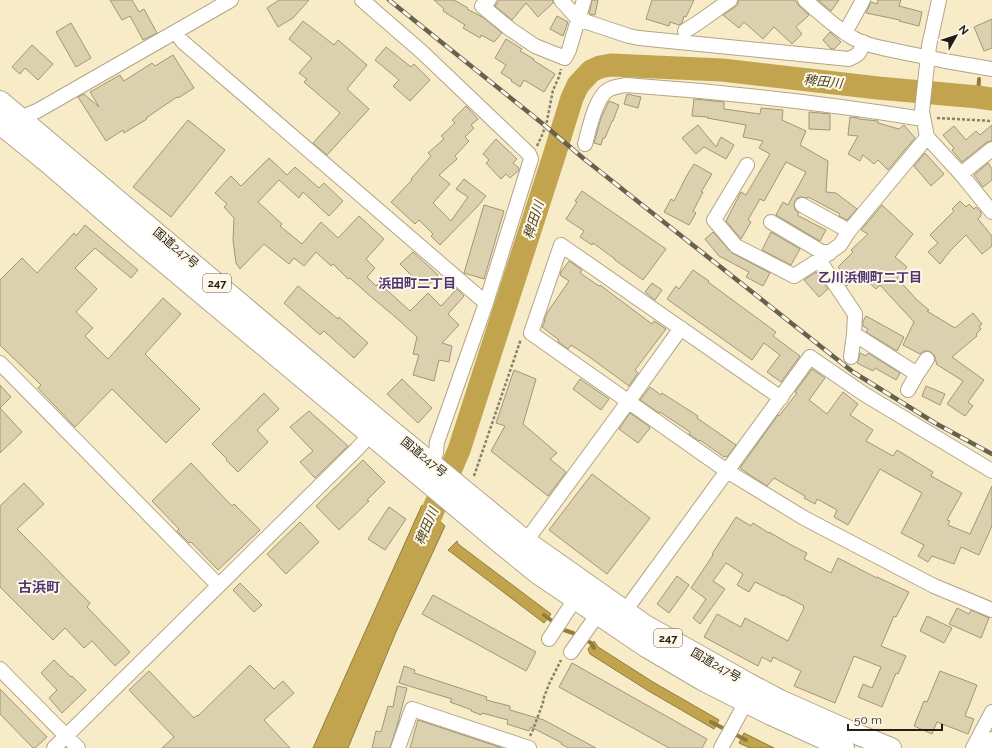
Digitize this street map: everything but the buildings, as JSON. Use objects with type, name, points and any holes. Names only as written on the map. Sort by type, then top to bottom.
[{"type":"highway","name":"国道247号","points":[[0,101],[22,118],[376,428]]},
{"type":"highway","name":"国道247号","points":[[1,125],[48,163],[135,238],[376,428],[431,470],[466,492],[526,541],[625,611],[645,625],[754,687],[800,709],[891,748]]},
{"type":"highway","name":"国道247号","points":[[466,492],[538,574],[571,606],[593,621],[646,647],[702,680],[771,715],[844,748]]},
{"type":"street","points":[[1,125],[37,111],[231,0]]},
{"type":"street","points":[[362,0],[422,52],[529,154],[531,159],[486,303],[437,442],[436,453],[431,470]]},
{"type":"street","points":[[489,0],[482,6],[510,29],[535,46],[564,58],[569,50],[584,0]]},
{"type":"street","points":[[560,0],[578,19],[629,36],[640,38],[849,59],[857,56],[860,52],[862,42]]},
{"type":"street","points":[[685,31],[730,0]]},
{"type":"street","points":[[805,0],[846,33],[869,45],[927,61],[992,69]]},
{"type":"street","points":[[846,33],[863,0]]},
{"type":"street","points":[[939,0],[929,46],[922,115],[927,137],[961,174],[992,212]]},
{"type":"street","points":[[175,32],[183,42],[486,303]]},
{"type":"street","points":[[585,144],[600,99],[604,93],[617,86],[626,85],[682,89],[922,115]]},
{"type":"street","points":[[747,165],[714,220],[736,246],[794,276],[840,245],[849,231],[927,137]]},
{"type":"street","points":[[961,174],[992,149]]},
{"type":"street","points":[[802,205],[849,231]]},
{"type":"street","points":[[771,222],[820,251],[824,256],[855,314],[851,357]]},
{"type":"street","points":[[781,398],[561,245],[530,333],[727,472],[804,518],[934,586],[992,610]]},
{"type":"street","points":[[526,541],[681,328]]},
{"type":"street","points":[[854,334],[918,374]]},
{"type":"street","points":[[625,611],[810,357],[864,394],[992,471]]},
{"type":"street","points":[[908,390],[927,360]]},
{"type":"street","points":[[0,363],[218,585]]},
{"type":"street","points":[[54,748],[376,428]]},
{"type":"street","points":[[549,639],[571,606]]},
{"type":"street","points":[[567,654],[593,621]]},
{"type":"street","points":[[0,669],[78,748]]},
{"type":"street","points":[[724,743],[746,702]]},
{"type":"street","points":[[398,748],[412,709],[526,747]]},
{"type":"street","points":[[973,748],[992,712]]},
{"type":"street","points":[[987,748],[992,739]]},
{"type":"path","points":[[531,159],[547,121],[554,90],[564,58]]},
{"type":"path","points":[[922,115],[936,118],[992,121]]},
{"type":"path","points":[[466,492],[524,330],[530,333]]},
{"type":"path","points":[[526,747],[547,689],[567,654]]},
{"type":"water","points":[[422,505],[445,526],[396,632],[348,748],[313,748]]},
{"type":"water","points":[[457,541],[458,544],[551,614],[544,623],[448,550]]},
{"type":"water","points":[[594,641],[598,647],[653,682],[719,720],[714,729],[647,690],[590,654],[588,649]]},
{"type":"water","points":[[744,733],[774,748],[750,748],[739,743]]},
{"type":"waterway","name":"稗田川","points":[[419,543],[459,450],[572,98],[578,85],[591,71],[600,67],[611,65],[722,70],[878,88],[992,99]]},
{"type":"waterway","points":[[978,97],[979,79]]},
{"type":"waterway","points":[[544,615],[564,630],[573,633],[591,643],[594,648]]},
{"type":"waterway","points":[[711,722],[746,740]]},
{"type":"railway","points":[[389,0],[583,158],[853,372],[935,423],[992,454]]},
{"type":"district","name":"乙川浜側町二丁目","points":[[870,277]]},
{"type":"district","name":"浜田町二丁目","points":[[417,283]]},
{"type":"district","name":"古浜町","points":[[39,587]]}]
